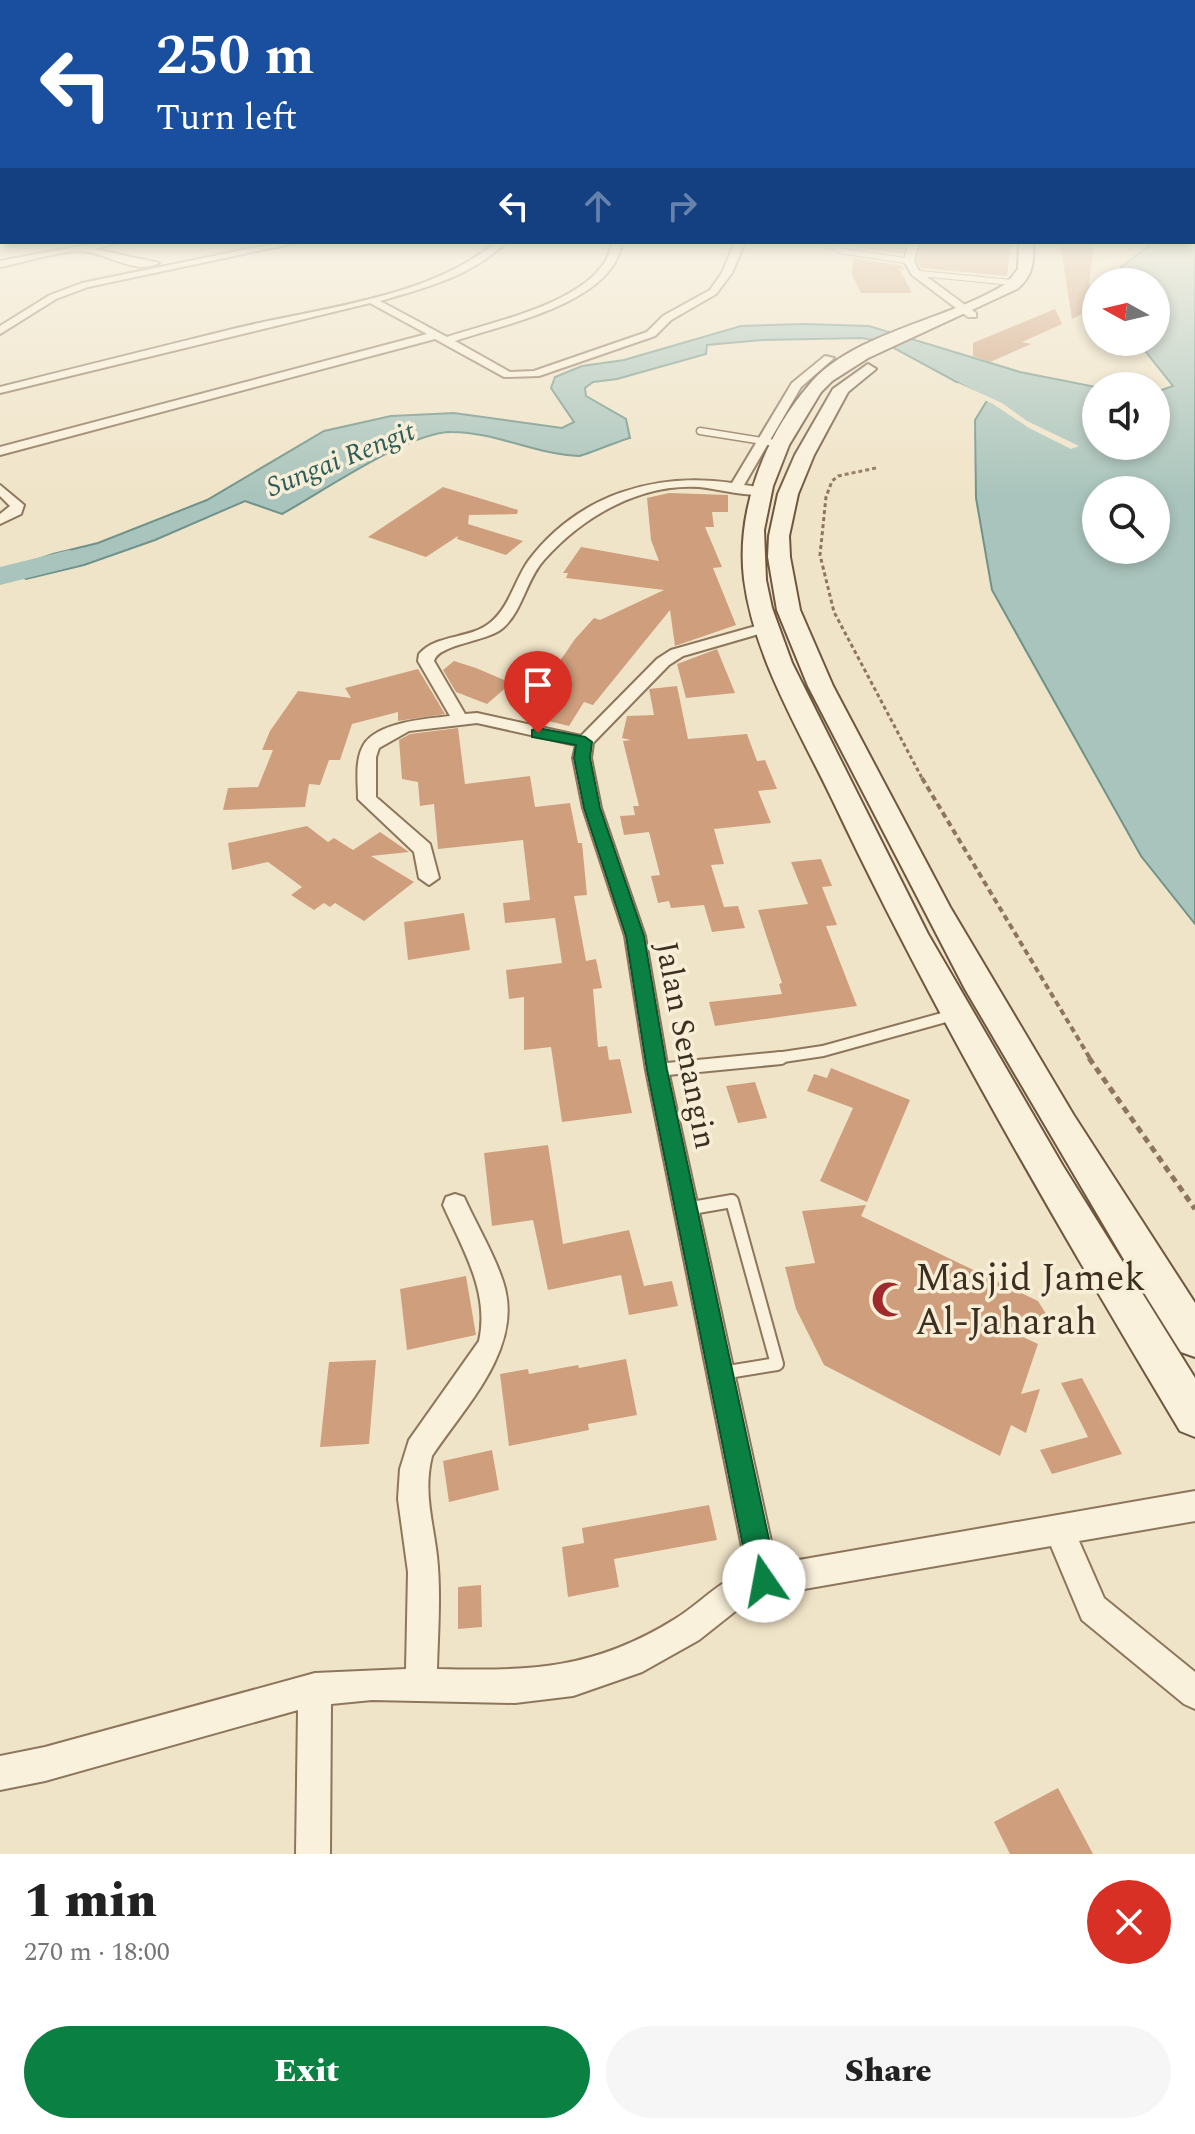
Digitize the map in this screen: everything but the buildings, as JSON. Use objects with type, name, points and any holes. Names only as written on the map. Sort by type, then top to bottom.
[{"type":"main road","points":[[936,322],[877,355],[842,389],[798,466],[781,517],[779,556],[794,624],[904,851],[986,1003],[1102,1194],[1195,1338]]},
{"type":"main road","points":[[954,322],[933,337],[831,373],[817,384],[773,442],[761,491],[753,554],[757,586],[768,627],[787,674],[874,860],[954,1014],[1054,1187],[1195,1416]]},
{"type":"street","points":[[0,390],[283,322]]},
{"type":"street","points":[[408,322],[508,375],[522,376],[630,343],[651,334],[663,322]]},
{"type":"street","points":[[445,341],[500,322]]},
{"type":"street","points":[[0,451],[433,336]]},
{"type":"street","points":[[736,488],[773,442],[796,385],[829,358]]},
{"type":"street","points":[[460,719],[426,661],[427,654],[433,649],[476,638],[494,627],[536,560],[557,541],[589,517],[636,491],[675,482],[761,491]]},
{"type":"street","points":[[0,489],[17,505],[16,511],[0,520]]},
{"type":"street","points":[[429,878],[423,849],[367,799],[367,757],[371,745],[393,731],[460,719],[495,720],[538,733],[585,742],[670,658],[768,627]]},
{"type":"street","name":"Jalan Senangin","points":[[585,742],[582,758],[592,808],[635,936],[657,1070],[764,1581]]},
{"type":"street","points":[[421,1684],[423,1569],[410,1501],[413,1469],[419,1450],[491,1346],[496,1323],[493,1291],[455,1205]]},
{"type":"street","points":[[0,1773],[45,1764],[315,1689],[372,1684],[515,1687],[573,1680],[631,1661],[688,1629],[738,1590],[764,1581],[1195,1506]]},
{"type":"street","points":[[1059,1530],[1093,1609],[1195,1693]]},
{"type":"street","points":[[313,1854],[315,1689]]},
{"type":"lane","points":[[700,431],[773,442]]},
{"type":"lane","points":[[657,1070],[776,1059],[823,1051],[954,1014]]},
{"type":"lane","points":[[686,1209],[732,1201],[777,1364],[720,1373]]},
{"type":"path","points":[[876,468],[838,476],[832,481],[826,497],[820,555],[834,612],[851,649],[951,831],[1073,1035],[1195,1209]]},
{"type":"water","points":[[1170,322],[1195,322],[1195,924],[1141,856],[992,590],[976,498],[975,420],[988,399],[883,342],[862,338],[762,340],[707,345],[706,354],[617,379],[593,382],[585,388],[586,396],[626,419],[630,438],[579,456],[468,433],[434,434],[390,452],[282,514],[245,501],[155,540],[84,565],[26,579],[11,568],[98,543],[207,500],[324,431],[391,416],[454,413],[562,428],[574,422],[551,388],[555,377],[582,366],[624,360],[741,326],[869,326],[1020,372],[1082,384],[1082,460],[1170,460],[1170,387],[1173,386],[1170,372],[1162,372],[1149,356],[1170,356]]},
{"type":"pier","points":[[958,383],[1002,403],[1027,421],[1079,446],[1071,449],[1029,428],[993,404],[953,385]]},
{"type":"waterway","name":"Sungai Rengit","points":[[0,576],[69,559]]},
{"type":"place","name":"Masjid Jamek Al-Jaharah","points":[[889,1299]]},
{"type":"route","points":[[538,733],[585,742],[582,758],[592,808],[635,936],[657,1070],[764,1581]]}]
